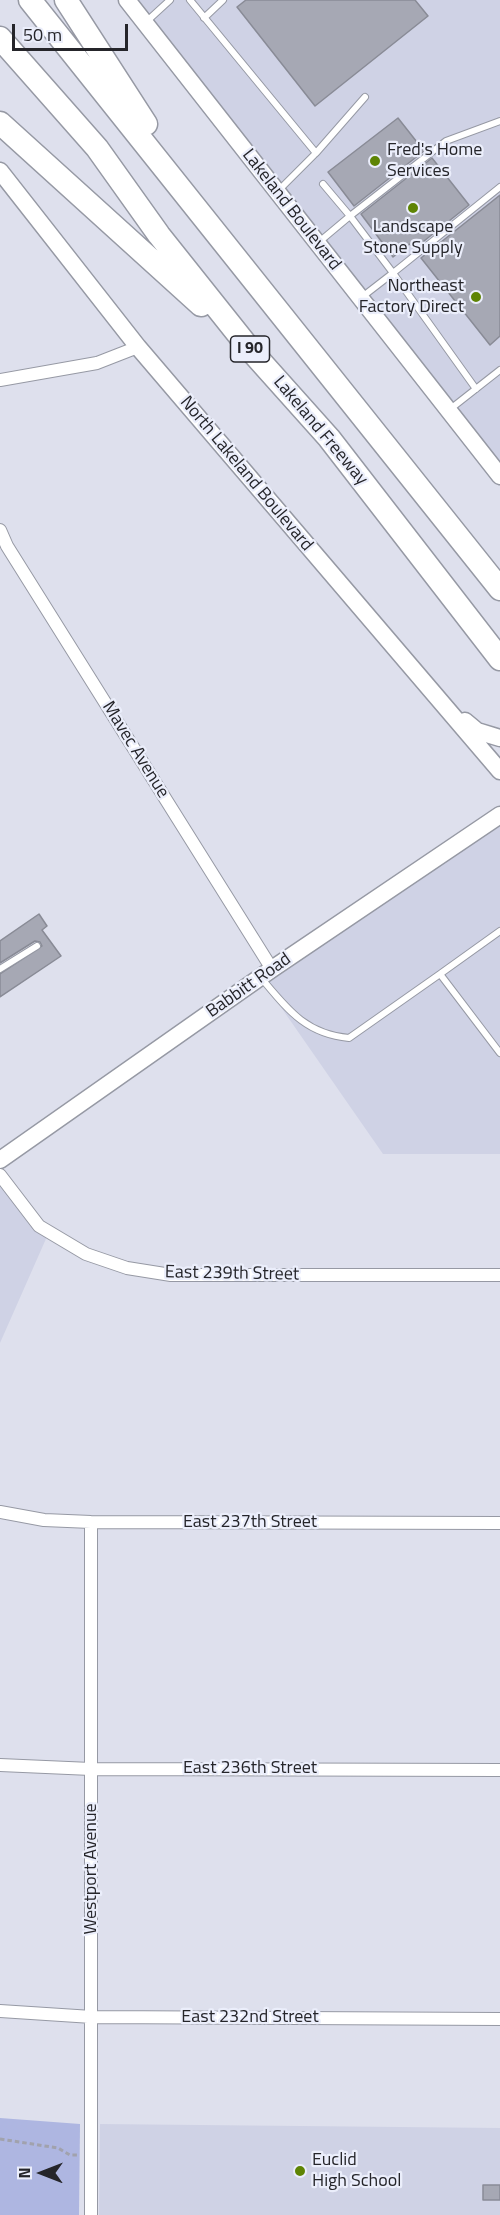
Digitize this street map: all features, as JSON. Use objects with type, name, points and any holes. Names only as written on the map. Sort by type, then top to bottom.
[{"type":"highway","name":"I 90","points":[[30,0],[500,589]]},
{"type":"highway","points":[[66,0],[154,135],[251,275]]},
{"type":"highway","name":"Lakeland Freeway","points":[[0,38],[97,148],[159,235],[253,353],[329,438],[500,659]]},
{"type":"highway","points":[[0,123],[253,353]]},
{"type":"street","name":"Lakeland Boulevard","points":[[127,0],[500,476]]},
{"type":"street","name":"North Lakeland Boulevard","points":[[3,180],[138,347],[500,771]]},
{"type":"street","points":[[0,381],[97,363],[138,347]]},
{"type":"street","name":"Mavec Avenue","points":[[0,530],[7,546],[266,973]]},
{"type":"street","points":[[441,702],[477,731],[500,738]]},
{"type":"street","name":"Babbitt Road","points":[[0,1160],[266,973],[500,815]]},
{"type":"street","name":"East 239th Street","points":[[0,1175],[39,1226],[86,1254],[128,1268],[171,1275],[500,1275]]},
{"type":"street","name":"East 237th Street","points":[[0,1512],[44,1520],[91,1522],[500,1523]]},
{"type":"street","name":"Westport Avenue","points":[[91,1522],[93,2017],[91,2215]]},
{"type":"street","name":"East 236th Street","points":[[0,1765],[91,1769],[500,1770]]},
{"type":"street","name":"East 232nd Street","points":[[0,2011],[93,2017],[500,2019]]},
{"type":"lane","points":[[145,23],[170,0]]},
{"type":"lane","points":[[190,0],[316,153]]},
{"type":"lane","points":[[204,18],[223,0]]},
{"type":"lane","points":[[277,192],[316,153],[365,98]]},
{"type":"lane","points":[[317,243],[446,141],[500,121]]},
{"type":"lane","points":[[323,184],[393,273],[476,389]]},
{"type":"lane","points":[[361,298],[500,187]]},
{"type":"lane","points":[[448,411],[500,370]]},
{"type":"lane","points":[[266,973],[297,1020],[329,1036],[349,1038],[500,931]]},
{"type":"lane","points":[[0,969],[37,946]]},
{"type":"lane","points":[[440,974],[500,1053]]},
{"type":"path","points":[[0,2139],[58,2148],[70,2155],[84,2155]]},
{"type":"shaded area","points":[[127,0],[500,0],[500,476]]},
{"type":"shaded area","points":[[500,815],[500,1154],[383,1154],[260,977]]},
{"type":"shaded area","points":[[0,1175],[49,1232],[0,1343]]},
{"type":"shaded area","points":[[0,2118],[80,2124],[79,2215],[0,2215]]},
{"type":"shaded area","name":"Euclid High School","points":[[100,2124],[500,2128],[500,2215],[99,2215]]},
{"type":"building","points":[[246,0],[415,0],[428,16],[315,106],[237,7]]},
{"type":"building","name":"Fred's Home Services","points":[[398,118],[424,151],[354,206],[328,172]]},
{"type":"building","name":"Landscape Stone Supply","points":[[432,158],[469,205],[414,249],[410,244],[393,257],[361,214]]},
{"type":"building","name":"Northeast Factory Direct","points":[[500,195],[500,336],[490,345],[421,258]]},
{"type":"building","points":[[39,914],[47,926],[42,930],[61,956],[0,997],[0,974],[42,946],[40,942],[35,941],[0,963],[0,941]]},
{"type":"building","points":[[483,2185],[500,2185],[500,2200],[483,2200]]},
{"type":"place","name":"Fred's Home Services","points":[[375,161]]},
{"type":"place","name":"Landscape Stone Supply","points":[[413,208]]},
{"type":"place","name":"Northeast Factory Direct","points":[[476,297]]},
{"type":"place","name":"Euclid High School","points":[[300,2171]]}]
